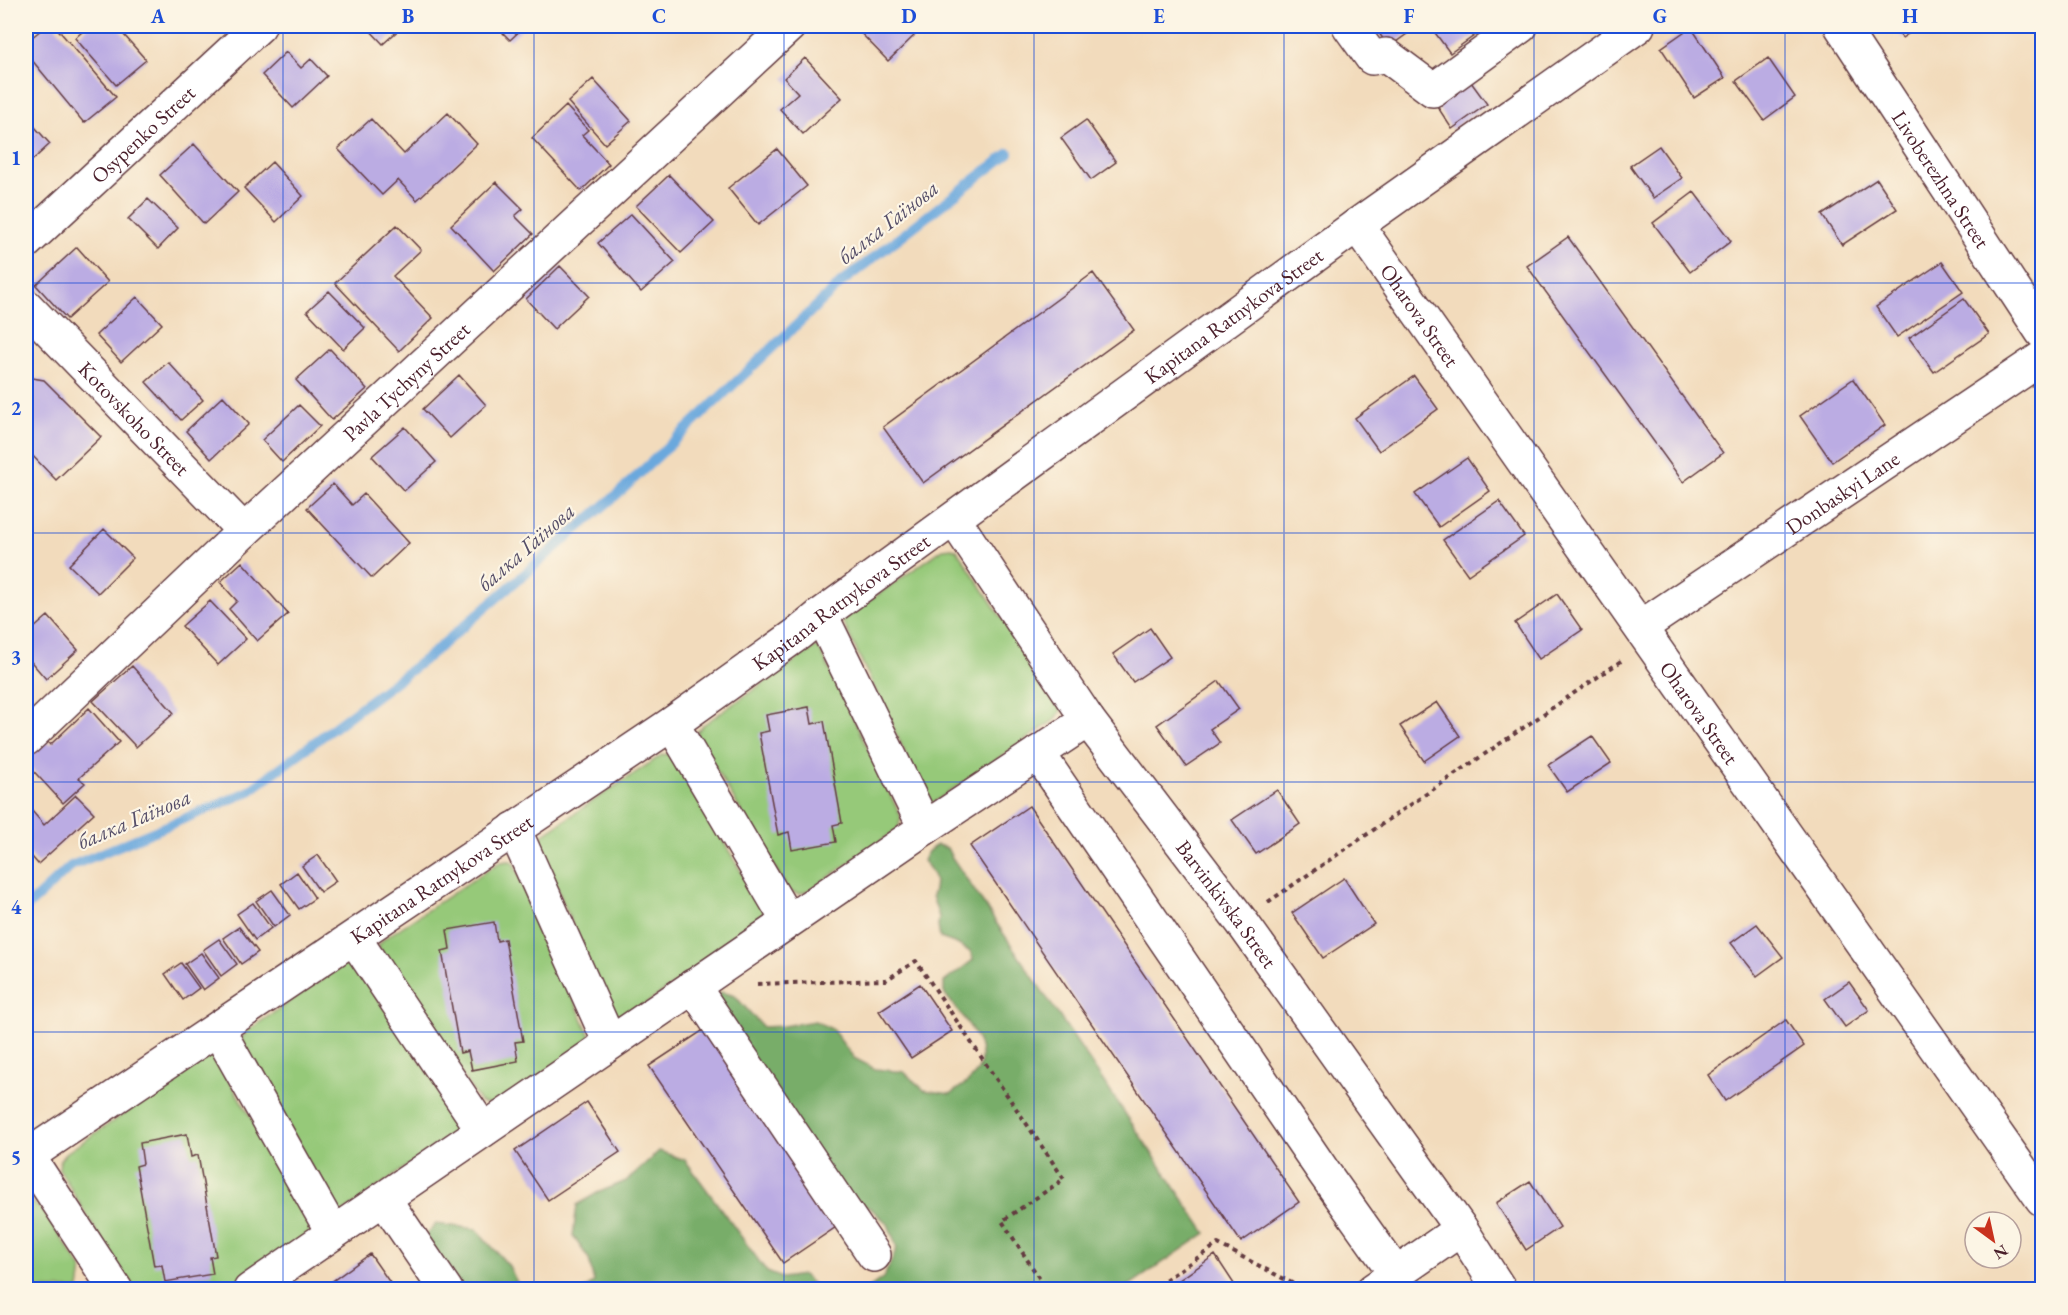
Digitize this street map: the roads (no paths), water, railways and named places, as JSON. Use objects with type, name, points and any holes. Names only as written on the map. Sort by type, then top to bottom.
[{"type":"street","name":"Osypenko Street","points":[[26,243],[259,26]]},
{"type":"street","name":"Pavla Tychyny Street","points":[[26,740],[244,531],[789,26]]},
{"type":"street","points":[[1349,26],[1372,58],[1386,55],[1433,90],[1521,26]]},
{"type":"street","name":"Kapitana Ratnykova Street","points":[[116,1290],[27,1157],[673,723],[1357,225],[1638,26]]},
{"type":"street","name":"Livoberezhna Street","points":[[1841,26],[2043,332]]},
{"type":"street","name":"Oharova Street","points":[[1357,225],[2043,1199]]},
{"type":"street","name":"Kotovskoho Street","points":[[26,306],[244,531]]},
{"type":"street","name":"Donbaskyi Lane","points":[[1646,634],[2043,358]]},
{"type":"street","name":"Barvinkivska Street","points":[[954,519],[1088,720],[1240,921],[1461,1229],[1500,1290]]},
{"type":"street","points":[[820,615],[925,828]]},
{"type":"street","points":[[250,1290],[788,921],[1088,720]]},
{"type":"street","points":[[673,723],[788,921]]},
{"type":"street","points":[[1038,753],[1325,1174],[1385,1282],[1461,1229]]},
{"type":"street","points":[[514,829],[610,1043]]},
{"type":"street","points":[[354,938],[483,1130]]},
{"type":"street","points":[[693,986],[874,1255]]},
{"type":"street","points":[[219,1028],[333,1233]]},
{"type":"street","points":[[384,1199],[446,1290]]},
{"type":"waterway","name":"балка Гаїнова","points":[[26,908],[71,866],[248,792],[428,657],[621,491],[842,282],[1009,153]]}]
